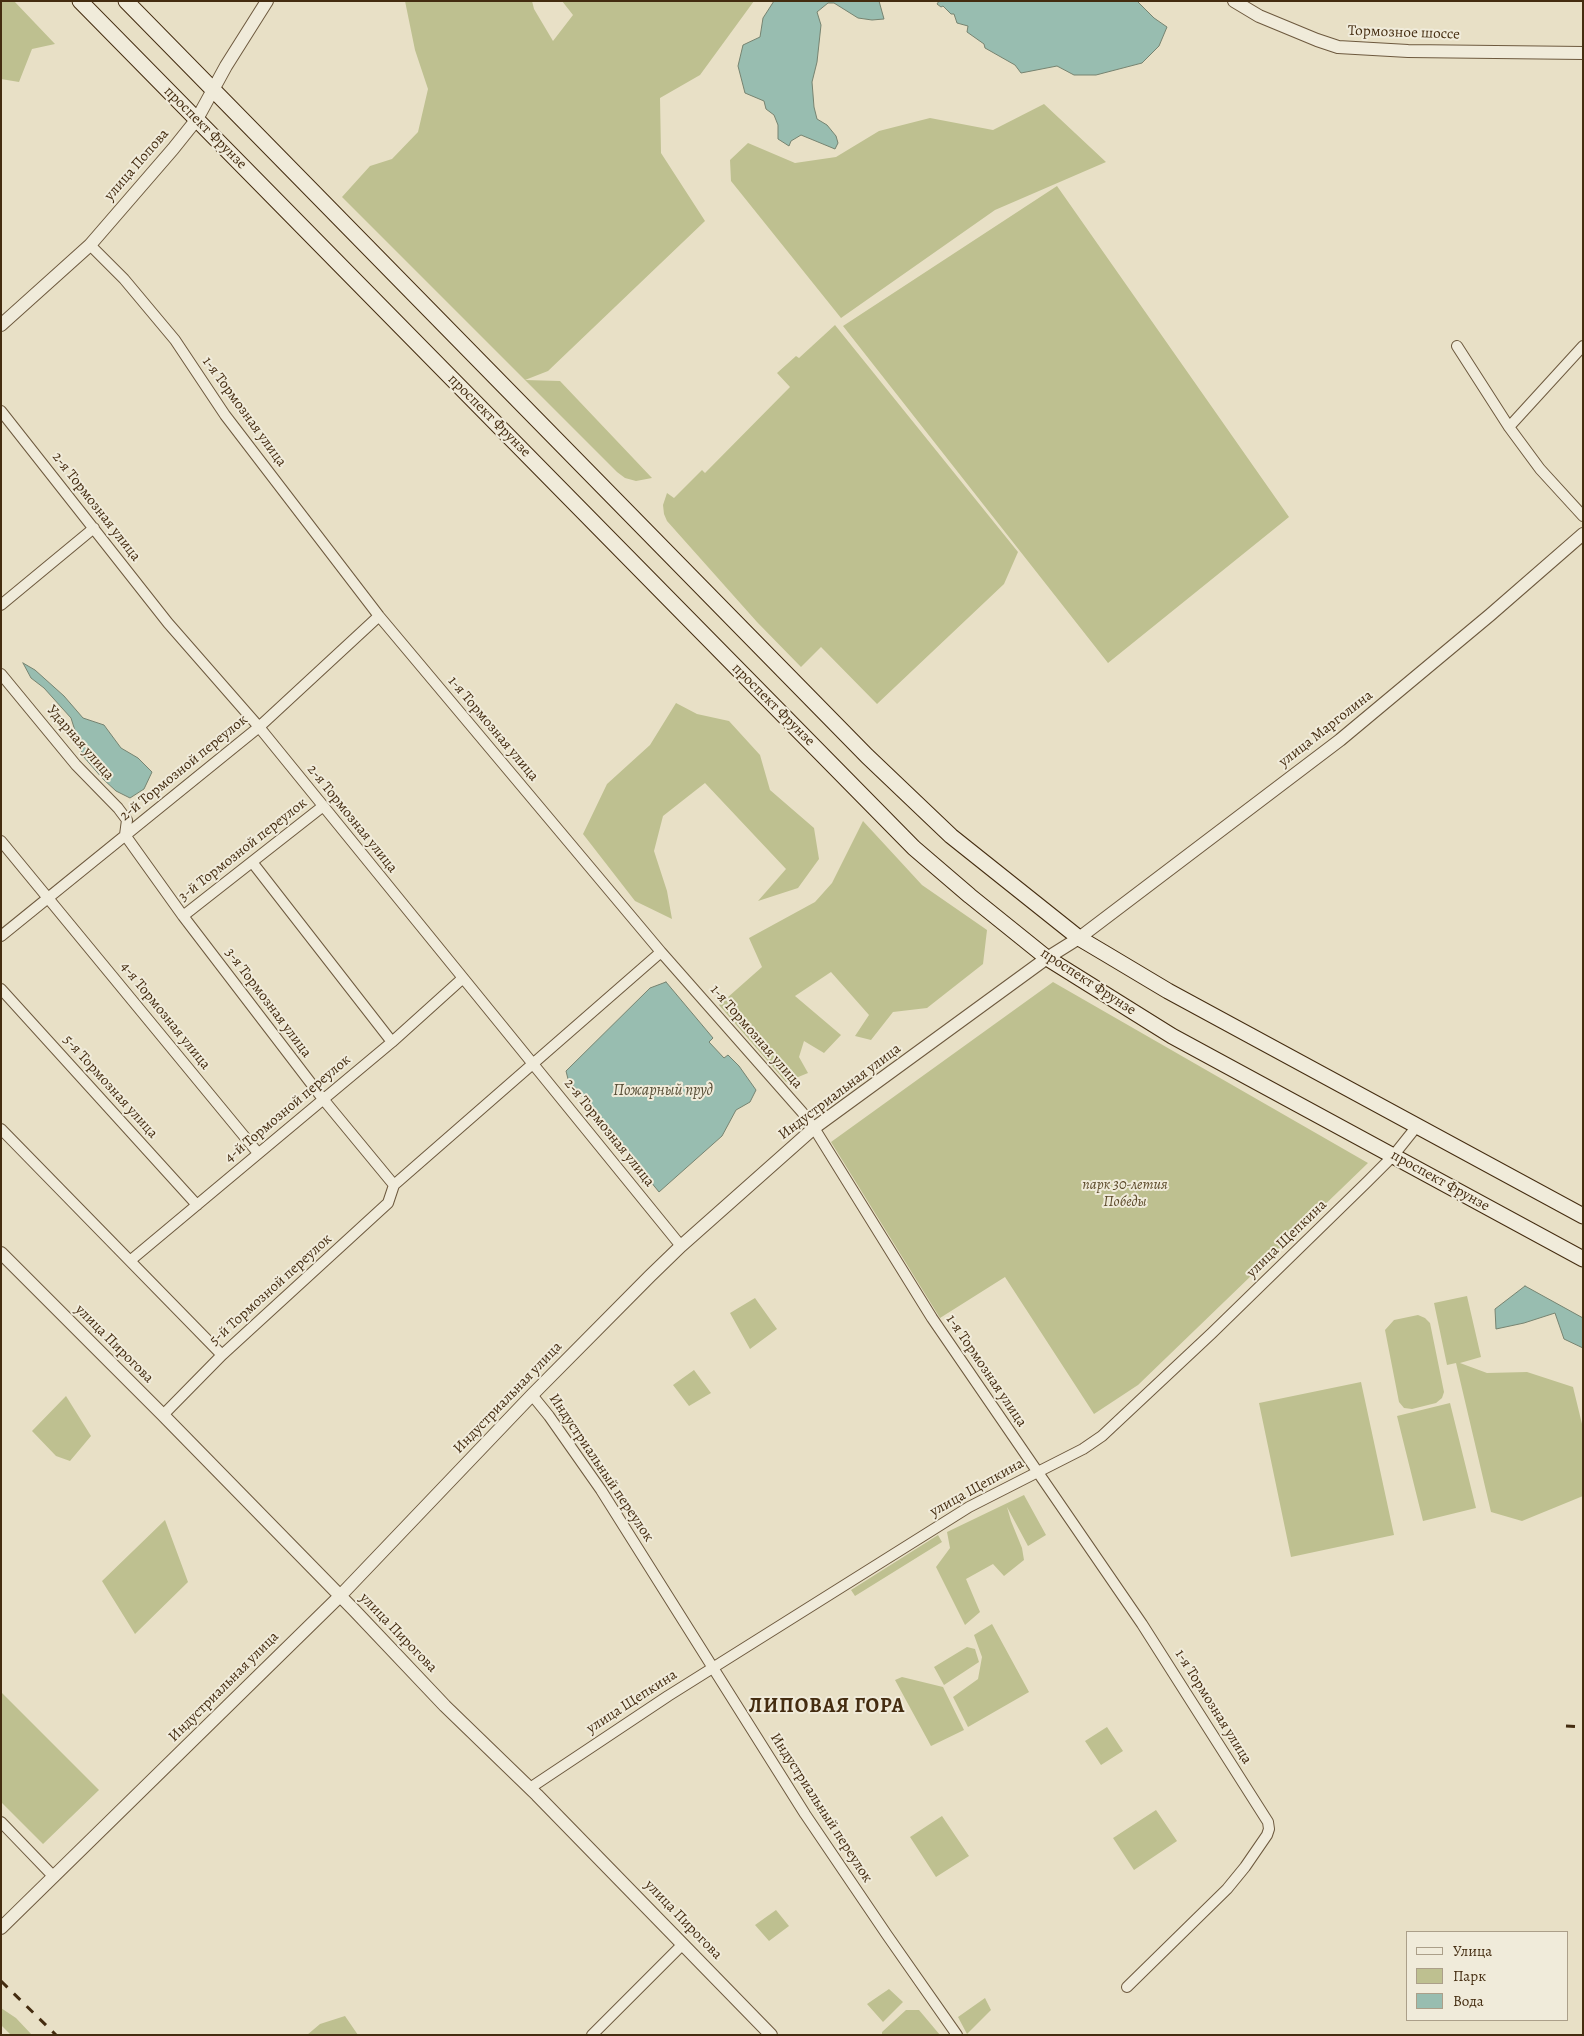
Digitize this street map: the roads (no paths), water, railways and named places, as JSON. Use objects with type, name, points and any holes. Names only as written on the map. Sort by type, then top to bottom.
[{"type":"main road","name":"проспект Фрунзе","points":[[80,1],[914,848],[1047,958],[1172,1036],[1583,1259]]},
{"type":"main road","name":"проспект Фрунзе","points":[[126,1],[867,756],[951,836],[1079,938],[1168,991],[1583,1216]]},
{"type":"street","name":"улица Попова","points":[[1,325],[90,245],[173,150],[197,119],[213,89],[267,1]]},
{"type":"street","name":"Тормозное шоссе","points":[[1234,1],[1259,16],[1338,47],[1408,51],[1583,52]]},
{"type":"street","name":"1-я Тормозная улица","points":[[90,245],[124,278],[175,340],[225,415],[379,616],[661,952],[814,1128],[932,1318],[1142,1624],[1268,1822],[1269,1828],[1245,1867],[1227,1889],[1127,1986]]},
{"type":"street","points":[[1457,346],[1509,427],[1540,469],[1583,516]]},
{"type":"street","points":[[1509,427],[1583,346]]},
{"type":"street","name":"2-я Тормозная улица","points":[[1,411],[168,624],[259,727],[681,1246]]},
{"type":"street","points":[[1,605],[94,528]]},
{"type":"street","name":"улица Марголина","points":[[1079,938],[1340,740],[1490,615],[1583,534]]},
{"type":"street","name":"2-й Тормозной переулок","points":[[1,936],[259,727],[379,616]]},
{"type":"street","name":"Ударная улица","points":[[1,674],[76,765],[118,808],[127,820],[125,835]]},
{"type":"street","name":"3-й Тормозной переулок","points":[[183,916],[322,806]]},
{"type":"street","name":"3-я Тормозная улица","points":[[125,835],[183,916],[323,1099],[394,1185]]},
{"type":"street","name":"4-я Тормозная улица","points":[[1,841],[258,1153]]},
{"type":"street","points":[[252,862],[392,1042]]},
{"type":"street","name":"Индустриальная улица","points":[[1,1928],[340,1596],[532,1395],[681,1246],[814,1128],[1047,958],[1079,938]]},
{"type":"street","points":[[394,1185],[661,952]]},
{"type":"street","name":"4-й Тормозной переулок","points":[[131,1260],[392,1042],[463,978]]},
{"type":"street","name":"5-я Тормозная улица","points":[[1,989],[197,1205]]},
{"type":"street","name":"улица Щепкина","points":[[530,1788],[714,1667],[969,1507],[1082,1449],[1102,1436],[1212,1333],[1393,1156],[1417,1126]]},
{"type":"street","points":[[1,1129],[222,1355]]},
{"type":"street","name":"5-й Тормозной переулок","points":[[163,1415],[222,1355],[388,1203],[394,1185]]},
{"type":"street","name":"улица Пирогова","points":[[1,1253],[163,1415],[445,1706],[530,1788],[771,2035]]},
{"type":"street","name":"Индустриальный переулок","points":[[532,1395],[601,1490],[805,1814],[957,2035]]},
{"type":"street","points":[[1,1822],[54,1876]]},
{"type":"street","points":[[592,2035],[683,1944]]},
{"type":"water","points":[[774,1],[879,1],[884,19],[858,18],[834,3],[828,3],[817,12],[821,25],[817,62],[812,82],[814,107],[817,119],[827,125],[836,136],[838,143],[835,149],[801,135],[791,141],[789,146],[778,139],[778,125],[774,115],[766,109],[764,101],[745,93],[738,66],[743,45],[760,37],[763,18]]},
{"type":"water","points":[[939,1],[1137,1],[1154,18],[1167,27],[1159,46],[1142,63],[1096,75],[1074,75],[1057,66],[1021,73],[1015,65],[985,48],[984,44],[967,32],[968,26],[957,23],[954,14],[951,14],[943,6],[941,7],[937,4]]},
{"type":"water","points":[[23,663],[35,670],[64,696],[83,718],[104,725],[121,748],[138,758],[152,772],[144,789],[130,798],[116,791],[103,779],[83,756],[71,718],[44,688],[31,678]]},
{"type":"water","name":"Пожарный пруд","points":[[666,982],[713,1038],[709,1042],[724,1058],[728,1055],[739,1066],[756,1090],[750,1102],[736,1110],[722,1136],[659,1192],[568,1079],[566,1071],[650,988]]},
{"type":"water","points":[[1525,1286],[1583,1318],[1583,1348],[1564,1339],[1555,1313],[1524,1323],[1496,1329],[1495,1309]]},
{"type":"railway","points":[[1566,1726],[1583,1727]]},
{"type":"railway","points":[[1,1981],[56,2035]]},
{"type":"district","name":"ЛИПОВАЯ ГОРА","points":[[827,1707]]},
{"type":"park label","name":"парк 30-летия Победы","points":[[1125,1194]]}]
